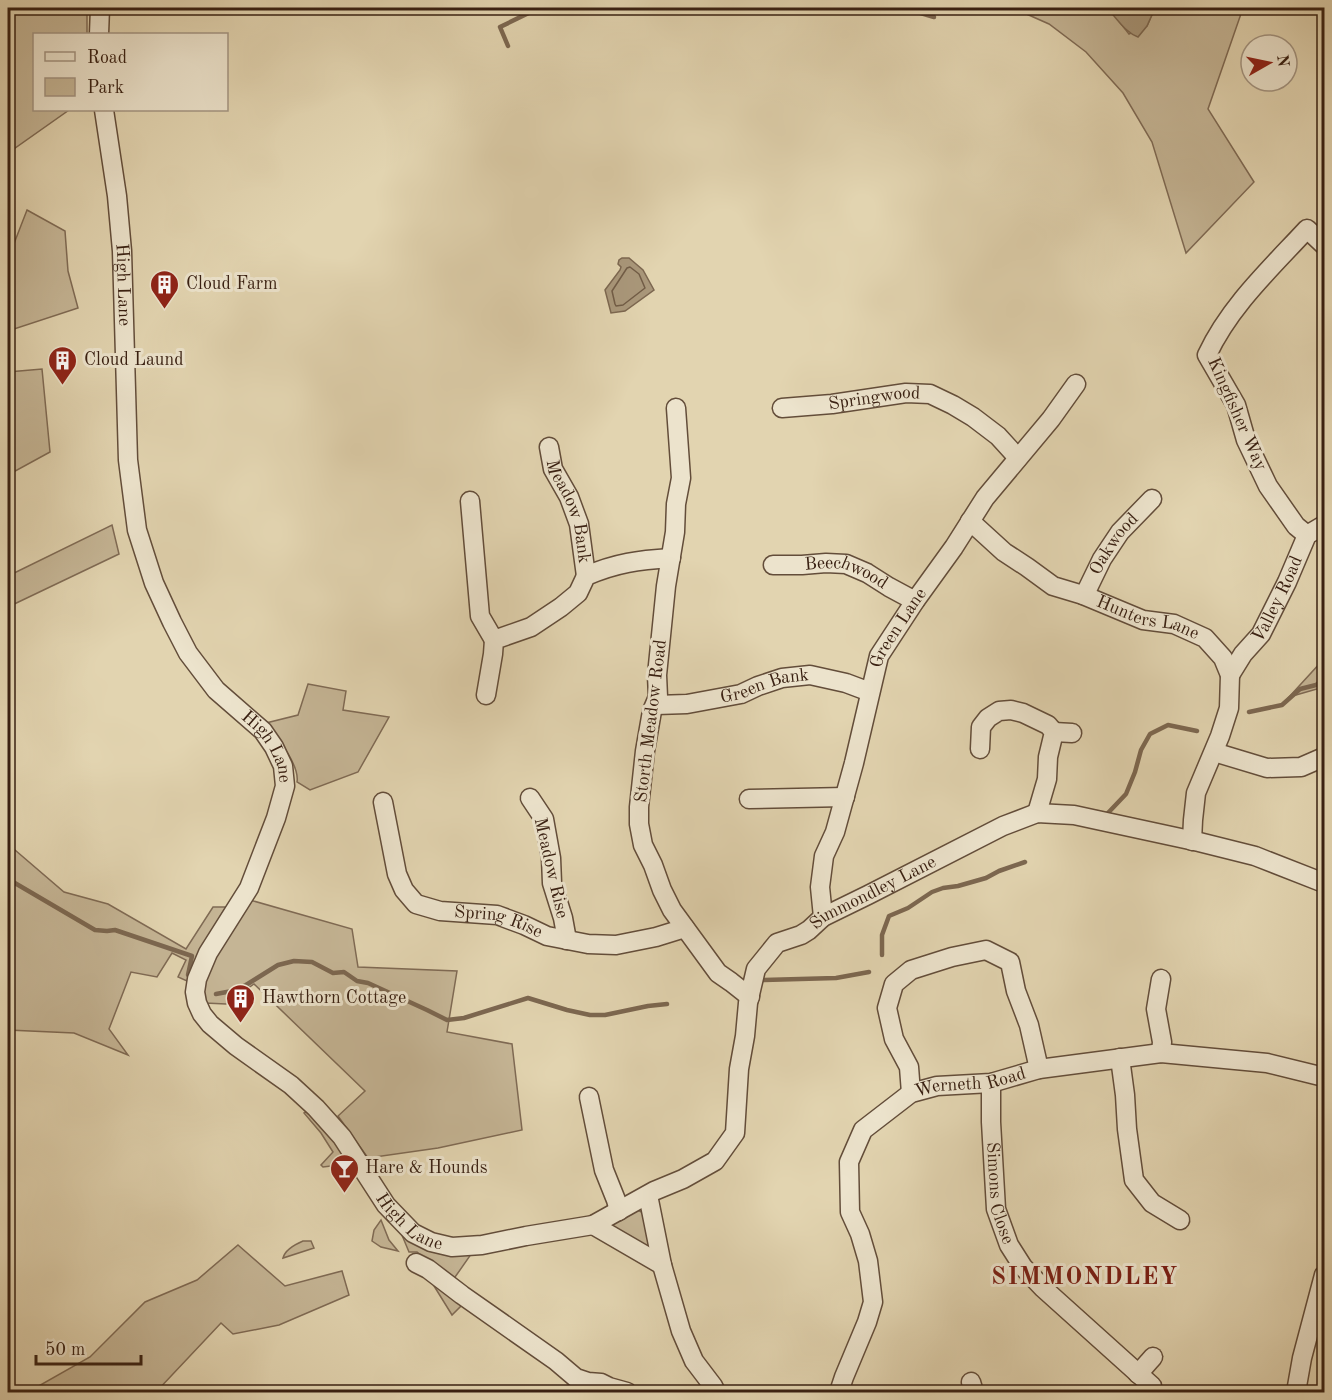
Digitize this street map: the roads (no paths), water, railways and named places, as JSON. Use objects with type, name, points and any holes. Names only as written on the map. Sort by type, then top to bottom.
[{"type":"street","points":[[99,33],[100,8]]},
{"type":"street","name":"High Lane","points":[[104,111],[117,196],[122,251],[128,460],[137,530],[154,583],[188,653],[216,690],[263,731],[283,766],[285,786],[279,811],[249,888],[208,953],[197,979],[195,992],[197,1004],[210,1024],[236,1046],[291,1085],[316,1108],[342,1137],[386,1205],[413,1233],[431,1242],[452,1247],[482,1245],[593,1225]]},
{"type":"street","name":"Kingfisher Way","points":[[1307,535],[1296,526],[1268,486],[1246,440],[1236,405],[1207,355],[1216,336],[1238,304],[1307,229],[1324,245]]},
{"type":"street","name":"Green Lane","points":[[823,917],[820,887],[824,856],[836,832],[879,656],[985,498],[1051,419],[1076,384]]},
{"type":"street","name":"Springwood","points":[[782,408],[906,393],[930,394],[974,417],[998,436],[1018,458]]},
{"type":"street","name":"Storth Meadow Road","points":[[676,408],[681,478],[664,606],[656,705],[652,711],[645,751],[639,824],[643,845],[672,910],[718,973],[750,997]]},
{"type":"street","name":"Meadow Bank","points":[[549,447],[553,469],[569,497],[579,524],[586,576]]},
{"type":"street","name":"Oakwood","points":[[1083,595],[1102,559],[1120,532],[1152,499]]},
{"type":"street","points":[[470,501],[480,616],[494,640],[486,695]]},
{"type":"street","name":"Hunters Lane","points":[[970,520],[1004,552],[1053,586],[1083,595],[1143,620],[1174,624],[1205,638],[1223,658],[1230,675]]},
{"type":"street","name":"Valley Road","points":[[1230,675],[1243,654],[1261,634],[1307,535],[1324,525]]},
{"type":"street","points":[[494,640],[531,627],[561,607],[578,593],[586,576],[606,567],[639,560],[671,558]]},
{"type":"street","name":"Beechwood","points":[[772,565],[846,564],[867,573],[915,601]]},
{"type":"street","name":"Green Bank","points":[[656,705],[687,704],[741,694],[782,678],[810,675],[846,683],[870,692]]},
{"type":"street","points":[[1192,841],[1196,793],[1214,752],[1229,708],[1230,675]]},
{"type":"street","points":[[980,749],[981,727],[988,718],[999,711],[1011,710],[1023,713],[1063,732],[1048,757],[1047,779],[1036,813]]},
{"type":"street","points":[[1214,752],[1268,768],[1301,767],[1324,758]]},
{"type":"street","points":[[749,799],[845,797]]},
{"type":"street","name":"Meadow Rise","points":[[530,798],[544,819],[551,858],[552,883],[567,940]]},
{"type":"street","name":"Spring Rise","points":[[383,802],[397,874],[404,890],[416,904],[440,911],[497,915],[547,936],[588,944],[616,945],[656,937],[685,928]]},
{"type":"street","name":"Simmondley Lane","points":[[593,1225],[715,1161],[735,1133],[739,1069],[756,969],[777,943],[801,935],[823,917],[1003,826],[1036,813],[1074,814],[1255,856],[1324,882]]},
{"type":"street","points":[[911,1093],[909,1067],[894,1039],[887,1008],[894,984],[910,970],[951,957],[986,950],[1010,962],[1016,990],[1029,1025],[1039,1070]]},
{"type":"street","points":[[1161,979],[1156,1009],[1162,1042],[1161,1053]]},
{"type":"street","name":"Werneth Road","points":[[839,1392],[873,1302],[868,1261],[860,1234],[850,1212],[849,1162],[863,1130],[911,1093],[937,1086],[991,1083],[1039,1070],[1161,1053],[1267,1063],[1324,1077]]},
{"type":"street","points":[[1120,1058],[1134,1180],[1152,1203],[1179,1220]]},
{"type":"street","name":"Simons Close","points":[[991,1083],[996,1209],[1009,1245],[1023,1268],[1043,1288],[1145,1380],[1153,1357]]},
{"type":"street","points":[[589,1097],[604,1170],[619,1211]]},
{"type":"street","points":[[648,1195],[662,1265],[681,1331],[694,1361],[716,1392]]},
{"type":"street","points":[[593,1225],[662,1265]]},
{"type":"street","points":[[416,1263],[428,1269],[576,1377],[588,1383],[602,1383],[627,1392]]},
{"type":"street","points":[[1296,1392],[1302,1358],[1324,1275]]},
{"type":"water","points":[[1106,8],[1155,8],[1147,26],[1138,37],[1125,28]]},
{"type":"water","points":[[622,258],[629,258],[643,270],[654,290],[625,311],[611,313],[605,290],[620,270],[621,267],[618,264]]},
{"type":"waterway","points":[[508,46],[500,27],[539,8]]},
{"type":"waterway","points":[[904,8],[934,17]]},
{"type":"waterway","points":[[1249,712],[1282,705],[1300,689],[1316,685],[1324,679]]},
{"type":"waterway","points":[[1107,814],[1126,794],[1141,750],[1150,734],[1168,725],[1197,731]]},
{"type":"waterway","points":[[882,955],[882,935],[889,916],[908,908],[932,892],[986,878],[1025,862]]},
{"type":"waterway","points":[[8,879],[95,930],[115,930],[192,956],[188,975]]},
{"type":"waterway","points":[[216,994],[232,991],[278,965],[294,961],[312,962],[333,973],[344,972],[357,981],[368,983],[447,1020],[464,1018],[528,998],[590,1015],[605,1015],[667,1004]]},
{"type":"waterway","points":[[764,980],[836,978],[869,972]]},
{"type":"place","name":"Cloud Farm","points":[[165,310]]},
{"type":"place","name":"Cloud Laund","points":[[63,386]]},
{"type":"place","name":"Hawthorn Cottage","points":[[241,1024]]},
{"type":"place","name":"Hare & Hounds","points":[[344,1194]]},
{"type":"district","name":"SIMMONDLEY","points":[[1085,1278]]}]
